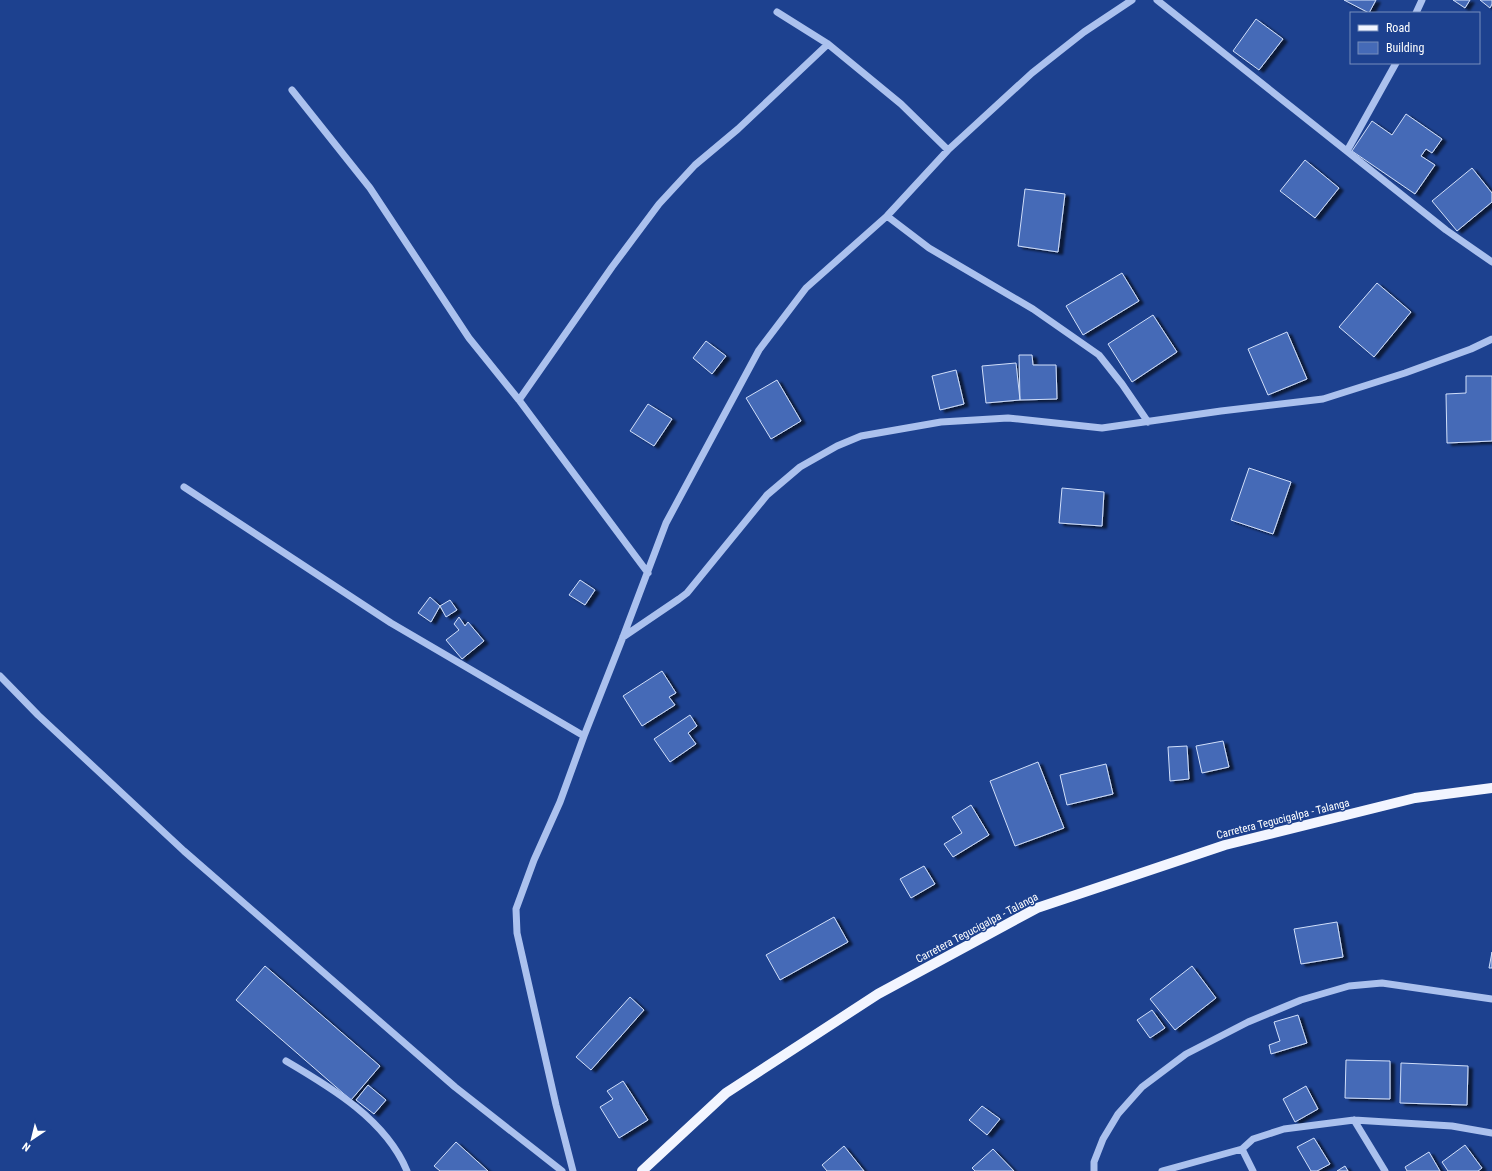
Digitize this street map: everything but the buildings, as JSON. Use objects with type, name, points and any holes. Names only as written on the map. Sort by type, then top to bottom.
[{"type":"main road","name":"Carretera Tegucigalpa - Talanga","points":[[642,1171],[726,1093],[878,994],[1037,908],[1225,845],[1415,798],[1492,788]]},
{"type":"street","points":[[573,1171],[556,1106],[517,933],[516,909],[534,860],[560,802],[584,736],[648,573],[666,522],[759,350],[806,288],[887,216],[948,150],[1032,73],[1078,36],[1132,0]]},
{"type":"street","points":[[1157,0],[1446,230],[1492,262]]},
{"type":"street","points":[[1416,12],[1422,0]]},
{"type":"street","points":[[778,12],[828,44],[901,104],[948,150]]},
{"type":"street","points":[[519,400],[612,267],[659,204],[695,165],[738,129],[828,44]]},
{"type":"street","points":[[1347,151],[1395,64]]},
{"type":"street","points":[[292,90],[370,188],[469,338],[519,400],[648,573]]},
{"type":"street","points":[[887,216],[929,248],[1033,309],[1099,355],[1122,384],[1148,422]]},
{"type":"street","points":[[623,637],[687,593],[767,495],[800,467],[837,446],[855,438],[898,428],[941,422],[1008,418],[1102,428],[1221,411],[1323,399],[1412,371],[1471,349],[1492,339]]},
{"type":"street","points":[[184,487],[392,623],[584,736]]},
{"type":"street","points":[[0,676],[38,715],[184,852],[455,1088],[562,1171]]},
{"type":"street","points":[[1094,1171],[1094,1162],[1103,1139],[1118,1114],[1142,1087],[1186,1054],[1248,1022],[1301,1000],[1349,986],[1382,983],[1492,999]]},
{"type":"street","points":[[286,1061],[315,1078],[364,1112],[402,1158],[407,1171]]},
{"type":"street","points":[[1162,1171],[1242,1149],[1253,1139],[1284,1129],[1354,1120],[1452,1126],[1492,1133]]},
{"type":"street","points":[[1354,1120],[1385,1171]]},
{"type":"street","points":[[1242,1149],[1253,1171]]}]
